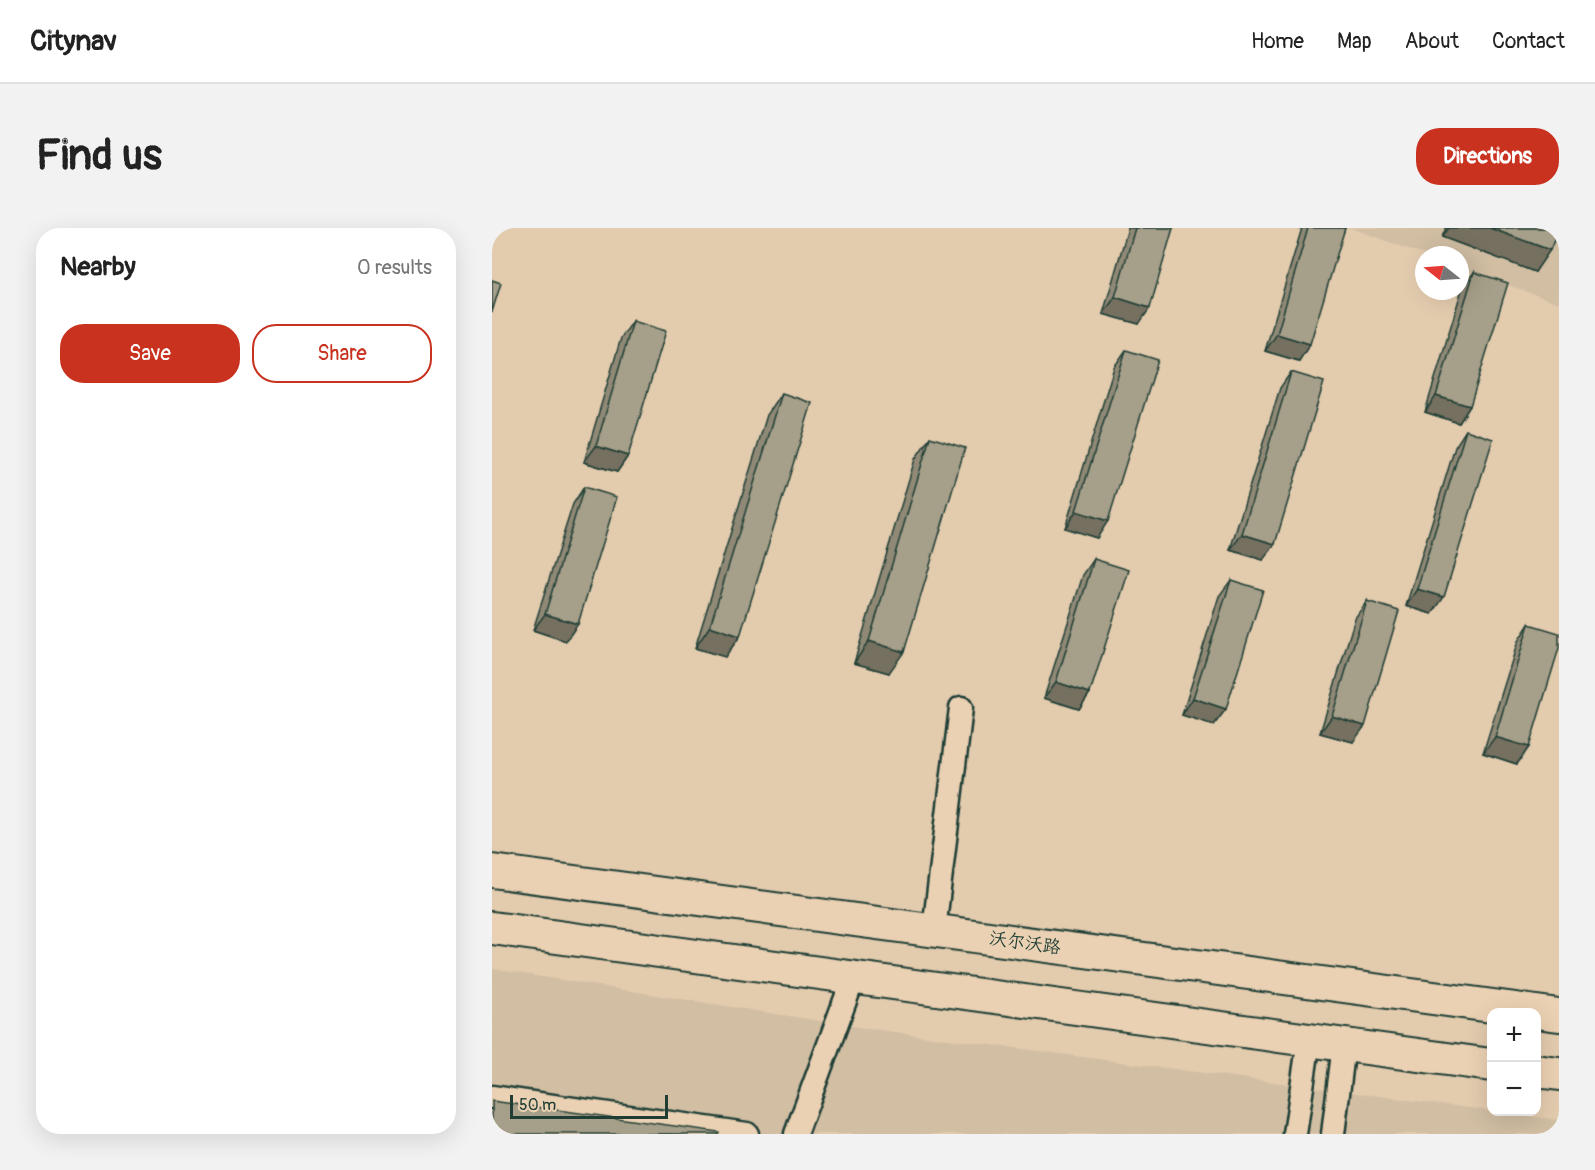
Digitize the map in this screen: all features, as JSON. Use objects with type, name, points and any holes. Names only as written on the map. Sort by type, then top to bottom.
[{"type":"highway","name":"沃尔沃路","points":[[492,871],[1559,1015]]},
{"type":"highway","points":[[492,928],[1487,1064]]},
{"type":"highway","points":[[1541,1072],[1559,1074]]},
{"type":"street","points":[[934,930],[961,708]]},
{"type":"street","points":[[796,1134],[853,979]]},
{"type":"street","points":[[1295,1134],[1309,1040]]},
{"type":"street","points":[[1334,1134],[1344,1045]]},
{"type":"street","points":[[492,1097],[747,1134]]},
{"type":"shaded area","points":[[1351,228],[1559,228],[1559,303],[1469,271],[1469,246],[1415,246],[1415,251]]},
{"type":"shaded area","points":[[492,969],[864,1028],[1487,1110],[1487,1116],[1529,1116],[1559,1120],[1559,1134],[492,1134]]},
{"type":"building","points":[[1135,228],[1173,228],[1150,308],[1115,297]]},
{"type":"building","points":[[1308,228],[1345,228],[1310,344],[1277,334]]},
{"type":"building","points":[[1490,228],[1559,228],[1550,250]]},
{"type":"building","points":[[1474,272],[1508,283],[1470,406],[1436,396],[1465,300],[1469,300],[1469,288]]},
{"type":"building","points":[[492,280],[501,283],[492,312]]},
{"type":"building","points":[[633,321],[666,331],[628,456],[596,446]]},
{"type":"building","points":[[1126,350],[1158,360],[1108,521],[1076,511]]},
{"type":"building","points":[[1291,372],[1324,382],[1275,544],[1242,534]]},
{"type":"building","points":[[782,393],[812,403],[740,636],[710,626]]},
{"type":"building","points":[[1466,430],[1493,439],[1444,597],[1417,589]]},
{"type":"building","points":[[930,437],[965,448],[904,652],[869,641]]},
{"type":"building","points":[[584,487],[617,497],[578,624],[545,614]]},
{"type":"building","points":[[1094,559],[1129,570],[1090,693],[1056,682]]},
{"type":"building","points":[[1231,580],[1263,590],[1226,709],[1193,698]]},
{"type":"building","points":[[1367,601],[1399,611],[1365,726],[1332,716]]},
{"type":"building","points":[[1529,624],[1559,633],[1559,648],[1529,747],[1495,737]]},
{"type":"building","points":[[492,1101],[719,1132],[718,1134],[492,1134]]}]
